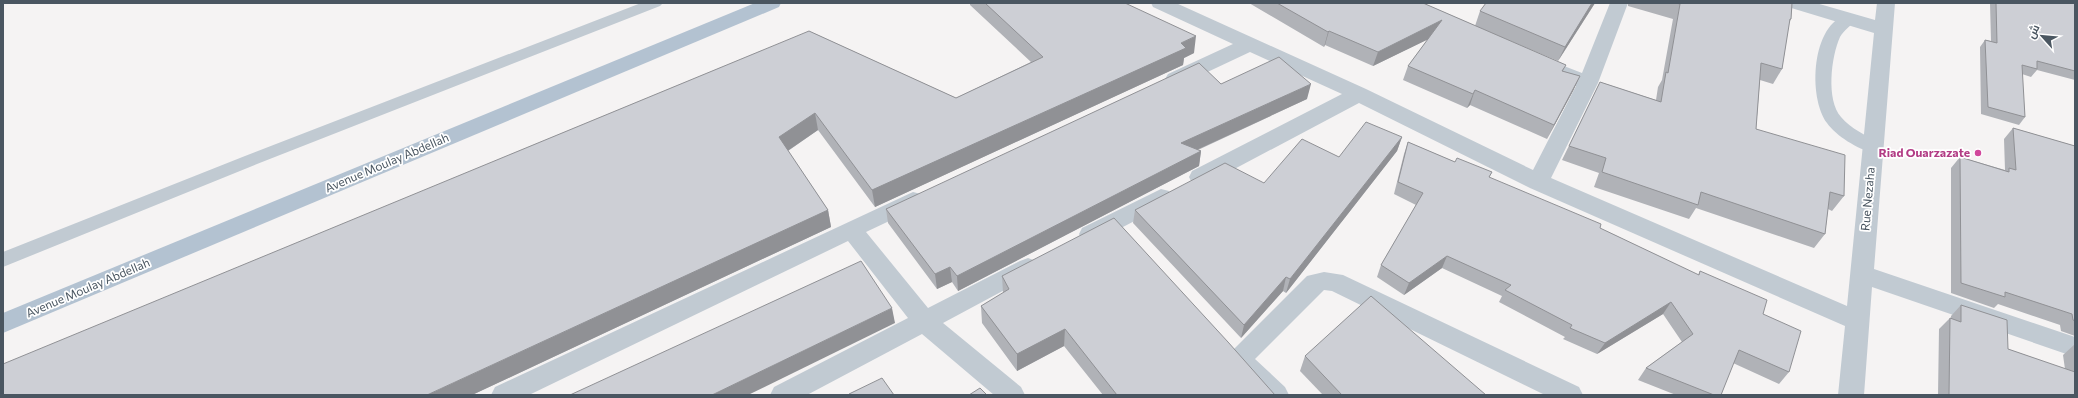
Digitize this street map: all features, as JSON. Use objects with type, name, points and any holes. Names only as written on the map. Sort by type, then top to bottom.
[{"type":"main road","name":"Avenue Moulay Abdellah","points":[[3,323],[772,3]]},
{"type":"street","points":[[1160,3],[1359,94],[1538,182],[1857,321]]},
{"type":"street","points":[[1538,182],[1588,83],[1619,3]]},
{"type":"street","points":[[1795,3],[1883,29]]},
{"type":"street","name":"Rue Nezaha","points":[[1851,395],[1886,3]]},
{"type":"street","points":[[1157,87],[1250,44]]},
{"type":"street","points":[[1538,62],[1588,83]]},
{"type":"street","points":[[1074,243],[1359,94]]},
{"type":"street","points":[[504,395],[929,193]]},
{"type":"street","points":[[1116,221],[1131,238]]},
{"type":"street","points":[[851,229],[924,321],[1012,395]]},
{"type":"street","points":[[783,395],[1047,257]]},
{"type":"street","points":[[1861,274],[2075,347]]},
{"type":"street","points":[[1276,395],[1233,350],[1315,283],[1324,281],[1335,282],[1570,395]]},
{"type":"lane","points":[[3,260],[265,155],[655,3]]},
{"type":"lane","points":[[1848,19],[1837,30],[1831,41],[1823,71],[1826,108],[1834,120],[1873,147]]},
{"type":"building","points":[[985,3],[1125,3],[1196,36],[1181,43],[1186,48],[872,190],[815,113],[779,137],[828,210],[427,395],[3,395],[3,364],[809,31],[956,98],[1043,57]]},
{"type":"building","points":[[1277,3],[1423,3],[1566,65],[1562,71],[1580,76],[1554,125],[1475,90],[1473,94],[1408,66],[1442,20],[1378,52],[1329,31],[1328,32]]},
{"type":"building","points":[[1486,3],[1592,3],[1565,47],[1480,11]]},
{"type":"building","points":[[1676,3],[1792,3],[1791,19],[1782,69],[1761,63],[1756,129],[1845,155],[1844,196],[1830,192],[1825,234],[1701,192],[1698,205],[1602,172],[1606,158],[1569,146],[1600,82],[1661,102],[1666,72],[1668,73],[1680,4]]},
{"type":"building","points":[[1996,3],[2075,3],[2075,71],[2037,61],[2037,69],[2022,65],[2025,117],[1988,107],[1985,40],[1997,43]]},
{"type":"building","points":[[1279,57],[1311,84],[1181,143],[1201,151],[957,276],[950,267],[935,274],[886,209],[1199,63],[1221,84]]},
{"type":"building","points":[[1366,122],[1402,137],[1290,279],[1286,277],[1244,325],[1135,210],[1225,163],[1264,183],[1302,139],[1339,157]]},
{"type":"building","points":[[2013,128],[2075,146],[2075,321],[2073,320],[2072,314],[2005,292],[2005,297],[1961,283],[1960,157],[2009,172],[2009,168],[2016,170]]},
{"type":"building","points":[[1408,142],[1455,162],[1457,158],[1492,172],[1489,177],[1601,224],[1600,228],[1699,275],[1700,271],[1767,300],[1763,314],[1801,331],[1789,372],[1739,350],[1721,395],[1714,395],[1646,368],[1693,334],[1671,302],[1605,343],[1570,328],[1572,325],[1505,290],[1511,285],[1447,256],[1409,283],[1381,265],[1423,193],[1398,182]]},
{"type":"building","points":[[1114,218],[1275,395],[1117,395],[1065,329],[1017,354],[981,306],[1009,289],[1002,276]]},
{"type":"building","points":[[861,261],[892,308],[712,395],[570,395]]},
{"type":"building","points":[[1371,296],[1486,395],[1342,395],[1305,356]]},
{"type":"building","points":[[1961,305],[2007,320],[2008,349],[2075,372],[2075,395],[1949,395],[1950,318],[1961,322]]},
{"type":"building","points":[[882,378],[894,395],[848,395],[849,394]]},
{"type":"building","points":[[980,388],[987,395],[969,395]]},
{"type":"place","name":"Riad Ouarzazate","points":[[1978,153]]}]
